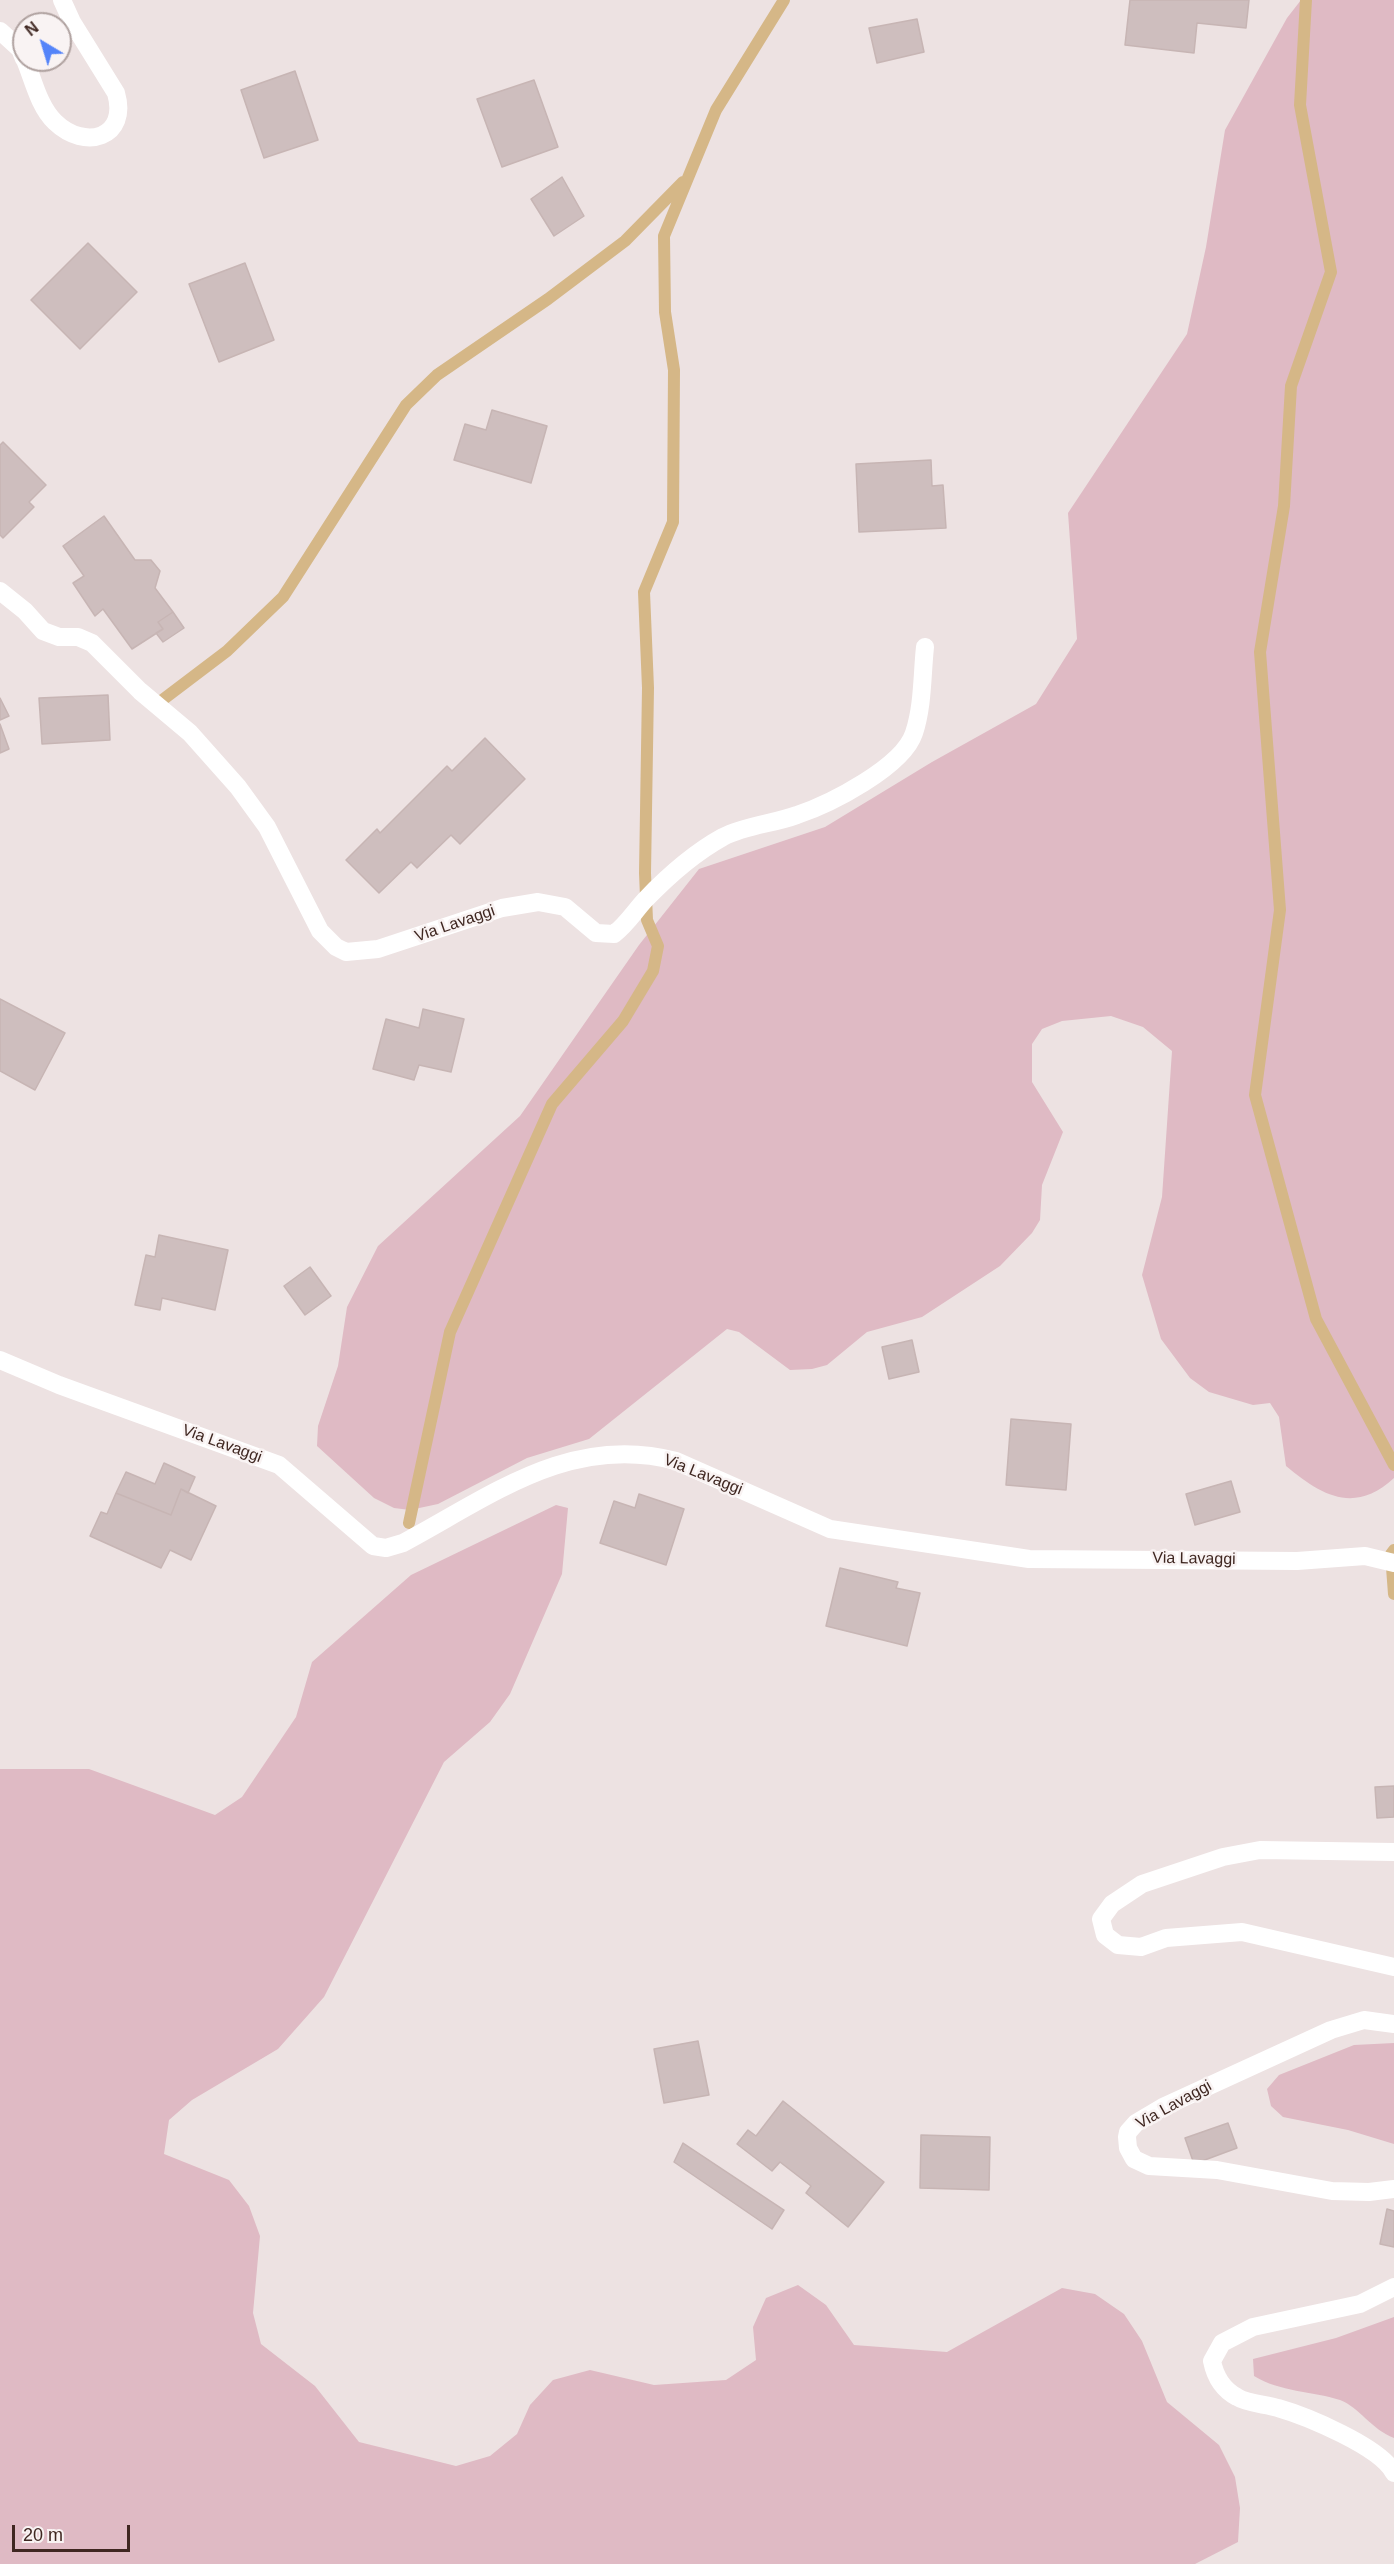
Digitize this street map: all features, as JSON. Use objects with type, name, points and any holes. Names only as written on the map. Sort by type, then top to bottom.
[{"type":"street","points":[[29,72],[45,110],[74,136],[85,139],[106,133],[113,125],[119,104],[116,93],[72,22]]},
{"type":"street","points":[[0,31],[12,42]]},
{"type":"street","name":"Via Lavaggi","points":[[0,591],[25,611],[43,631],[59,637],[78,638],[92,643],[140,692],[171,720],[190,733],[238,787],[267,827],[320,931],[336,947],[346,952],[397,944],[502,908],[538,902],[565,907],[596,933],[614,934],[626,925],[643,902],[669,877],[724,837],[757,824],[797,815],[867,779],[905,752],[914,734],[920,705],[925,647]]},
{"type":"street","name":"Via Lavaggi","points":[[0,1360],[59,1385],[279,1465],[373,1546],[386,1548],[403,1543],[526,1475],[561,1462],[625,1453],[651,1454],[676,1461],[830,1529],[1029,1559],[1297,1561],[1365,1556],[1394,1563]]},
{"type":"street","points":[[1394,1852],[1260,1850],[1223,1857],[1142,1884],[1112,1904],[1101,1919],[1105,1935],[1118,1945],[1141,1947],[1166,1938],[1242,1932],[1394,1967]]},
{"type":"street","name":"Via Lavaggi","points":[[1394,2024],[1364,2020],[1330,2030],[1163,2107],[1136,2123],[1128,2132],[1127,2138],[1128,2148],[1134,2159],[1149,2166],[1217,2170],[1332,2191],[1369,2192],[1394,2189]]},
{"type":"street","points":[[1394,2287],[1360,2304],[1253,2327],[1222,2343],[1212,2361],[1216,2378],[1238,2398],[1280,2408],[1344,2435],[1368,2449],[1394,2473]]},
{"type":"shaded area","points":[[1301,0],[1394,0],[1394,1478],[1365,1496],[1351,1498],[1338,1497],[1312,1485],[1286,1466],[1279,1417],[1270,1403],[1253,1405],[1209,1392],[1190,1378],[1161,1339],[1142,1275],[1162,1197],[1172,1051],[1143,1027],[1111,1016],[1062,1021],[1042,1029],[1032,1044],[1032,1082],[1063,1132],[1042,1185],[1040,1220],[1032,1233],[1000,1266],[922,1317],[867,1332],[827,1365],[812,1369],[790,1370],[739,1332],[727,1329],[589,1439],[527,1458],[438,1504],[410,1510],[394,1508],[374,1498],[317,1446],[318,1426],[338,1366],[347,1307],[378,1246],[520,1116],[639,945],[699,869],[825,827],[932,762],[1036,704],[1077,639],[1068,513],[1187,334],[1206,247],[1225,130],[1287,18]]},
{"type":"shaded area","points":[[556,1505],[568,1508],[562,1574],[510,1694],[490,1722],[444,1762],[324,1997],[278,2049],[192,2100],[169,2120],[164,2154],[229,2180],[249,2206],[260,2236],[253,2313],[261,2344],[315,2386],[359,2442],[456,2466],[490,2456],[517,2434],[530,2405],[553,2380],[590,2370],[654,2385],[726,2380],[756,2360],[753,2327],[766,2298],[798,2285],[826,2305],[854,2345],[947,2352],[1062,2288],[1095,2294],[1124,2314],[1142,2341],[1167,2402],[1219,2445],[1235,2477],[1240,2508],[1238,2542],[1195,2564],[0,2564],[0,1769],[89,1769],[215,1815],[242,1797],[296,1717],[312,1662],[411,1575]]},
{"type":"shaded area","points":[[1394,2043],[1394,2144],[1348,2130],[1283,2117],[1271,2106],[1267,2089],[1279,2075],[1354,2045]]},
{"type":"shaded area","points":[[1394,2317],[1394,2438],[1379,2430],[1347,2403],[1274,2385],[1254,2376],[1253,2359],[1336,2338]]},
{"type":"building","points":[[1130,0],[1249,0],[1246,28],[1197,23],[1194,53],[1125,45]]},
{"type":"building","points":[[917,19],[924,52],[877,63],[869,28]]},
{"type":"building","points":[[295,71],[318,140],[264,158],[241,90]]},
{"type":"building","points":[[534,80],[558,147],[502,167],[477,99]]},
{"type":"building","points":[[562,177],[584,216],[554,236],[531,199]]},
{"type":"building","points":[[88,243],[137,292],[80,349],[31,300]]},
{"type":"building","points":[[245,263],[274,340],[219,362],[189,284]]},
{"type":"building","points":[[492,410],[547,426],[531,483],[454,460],[465,424],[486,430]]},
{"type":"building","points":[[3,442],[46,485],[29,502],[34,507],[3,538],[0,535],[0,445]]},
{"type":"building","points":[[931,460],[932,486],[943,485],[946,528],[859,532],[856,464]]},
{"type":"building","points":[[104,516],[135,560],[151,560],[160,571],[155,588],[173,612],[158,622],[163,629],[132,649],[103,609],[95,616],[73,583],[84,576],[63,546]]},
{"type":"building","points":[[173,612],[184,628],[163,642],[156,633],[163,629],[158,622]]},
{"type":"building","points":[[108,695],[110,740],[42,744],[39,698]]},
{"type":"building","points":[[0,698],[9,716],[0,720]]},
{"type":"building","points":[[0,724],[9,749],[0,753]]},
{"type":"building","points":[[485,738],[525,779],[460,844],[451,835],[417,868],[411,862],[379,893],[346,860],[377,829],[380,833],[447,766],[452,771]]},
{"type":"building","points":[[0,999],[65,1033],[35,1090],[0,1071]]},
{"type":"building","points":[[423,1009],[464,1019],[451,1072],[419,1065],[414,1080],[373,1069],[386,1019],[419,1028]]},
{"type":"building","points":[[159,1235],[228,1250],[215,1310],[162,1298],[160,1310],[135,1305],[146,1255],[155,1257]]},
{"type":"building","points":[[310,1267],[331,1296],[305,1315],[284,1286]]},
{"type":"building","points":[[912,1340],[919,1372],[889,1379],[882,1347]]},
{"type":"building","points":[[1011,1419],[1071,1424],[1066,1490],[1006,1485]]},
{"type":"building","points":[[164,1463],[195,1477],[188,1493],[181,1489],[171,1515],[116,1493],[126,1472],[155,1484]]},
{"type":"building","points":[[1231,1481],[1240,1512],[1195,1525],[1186,1494]]},
{"type":"building","points":[[181,1489],[216,1506],[191,1560],[170,1550],[161,1568],[90,1536],[101,1512],[107,1514],[116,1493],[171,1515]]},
{"type":"building","points":[[639,1494],[684,1509],[666,1565],[600,1543],[614,1501],[635,1508]]},
{"type":"building","points":[[840,1568],[898,1582],[896,1588],[920,1593],[907,1646],[826,1626]]},
{"type":"building","points":[[1394,1786],[1394,1817],[1377,1818],[1375,1787]]},
{"type":"building","points":[[698,2041],[709,2095],[664,2103],[654,2049]]},
{"type":"building","points":[[783,2101],[884,2182],[848,2227],[806,2193],[811,2186],[780,2162],[772,2171],[737,2144],[748,2130],[756,2136]]},
{"type":"building","points":[[1228,2123],[1237,2148],[1194,2164],[1185,2138]]},
{"type":"building","points":[[921,2135],[990,2137],[989,2190],[920,2188]]},
{"type":"building","points":[[683,2143],[784,2210],[772,2229],[674,2162]]},
{"type":"building","points":[[1387,2209],[1394,2211],[1394,2247],[1380,2244]]},
{"type":"waterway","points":[[409,1523],[450,1332],[552,1104],[623,1021],[653,971],[658,946],[647,920],[645,873],[648,688],[644,592],[673,522],[674,370],[665,312],[664,236],[716,110],[784,0]]},
{"type":"waterway","points":[[1306,0],[1300,105],[1331,272],[1291,386],[1284,506],[1260,652],[1280,910],[1255,1095],[1316,1319],[1394,1465]]},
{"type":"waterway","points":[[161,701],[227,651],[283,597],[406,405],[437,375],[548,299],[625,241],[683,182]]},
{"type":"waterway","points":[[1394,1550],[1391,1554],[1394,1594]]}]
